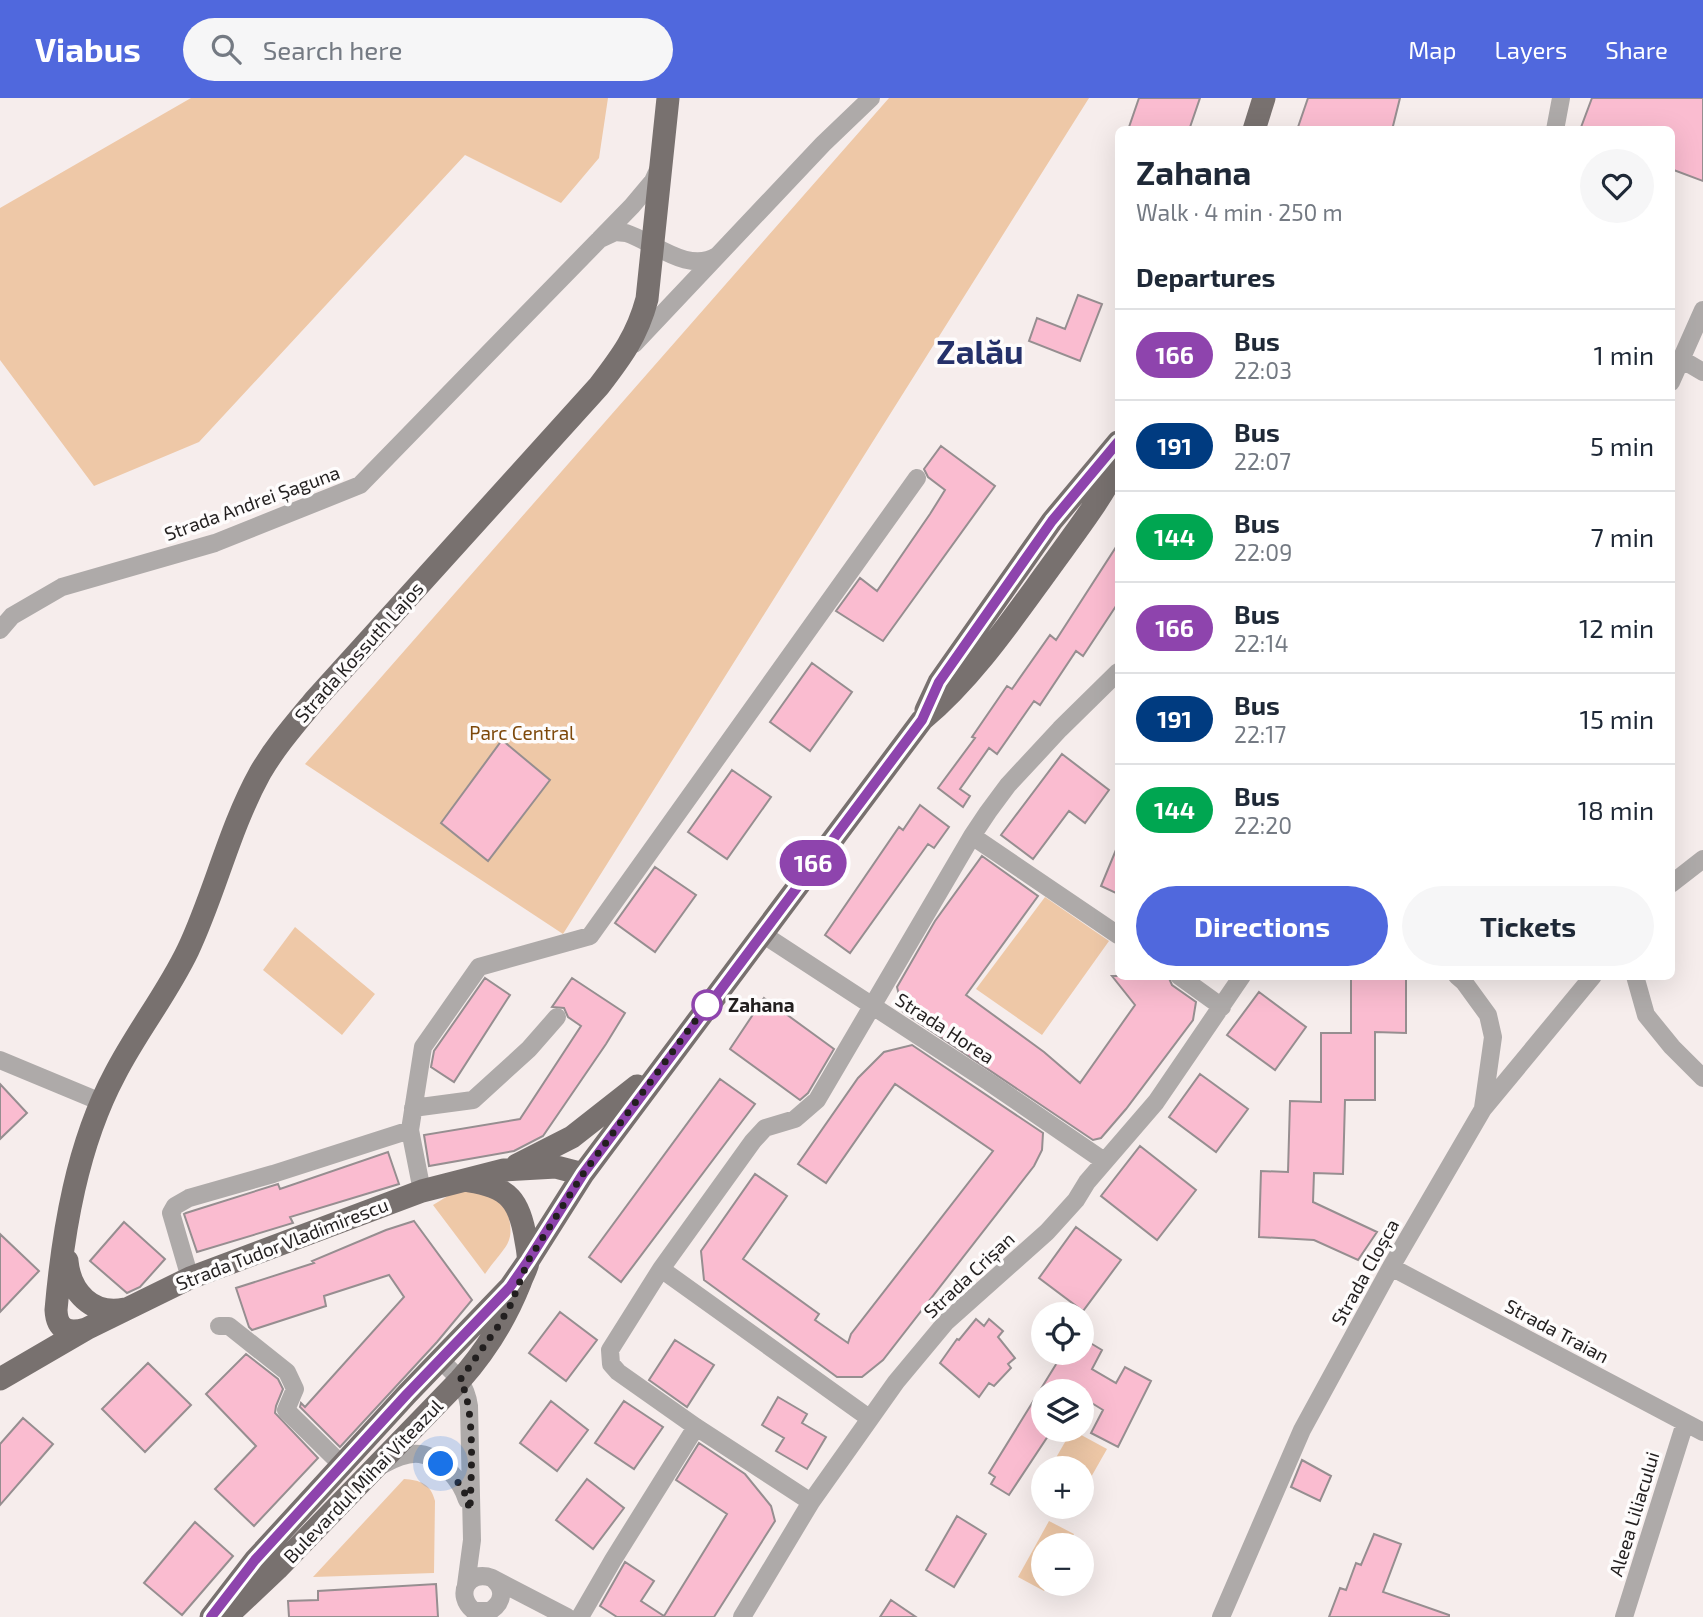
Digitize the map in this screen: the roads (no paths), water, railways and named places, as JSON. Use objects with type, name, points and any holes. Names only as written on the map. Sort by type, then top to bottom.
[{"type":"main road","name":"Strada Kossuth Lajos","points":[[86,1329],[73,1332],[61,1327],[56,1315],[66,1234],[82,1160],[101,1102],[115,1073],[173,980],[189,948],[236,824],[274,750],[314,701],[618,362],[633,339],[642,318],[648,291],[668,98]]},
{"type":"main road","points":[[1255,126],[1265,98]]},
{"type":"main road","name":"Bulevardul Mihai Viteazul","points":[[922,720],[939,682],[1052,521],[1115,446]]},
{"type":"main road","name":"Bulevardul Mihai Viteazul","points":[[211,1617],[255,1560],[510,1287],[583,1174],[674,1049],[922,720],[951,692],[1014,616],[1082,522],[1115,471]]},
{"type":"main road","points":[[505,1170],[572,1137],[636,1086],[674,1049]]},
{"type":"main road","name":"Strada Tudor Vladimirescu","points":[[0,1379],[86,1329],[190,1278],[422,1191],[505,1170],[556,1167],[583,1174]]},
{"type":"main road","points":[[464,1180],[491,1184],[506,1193],[522,1222],[528,1261]]},
{"type":"main road","name":"Strada Kossuth Lajos","points":[[66,1234],[67,1268],[73,1287],[80,1296],[99,1308],[116,1311],[125,1309]]},
{"type":"main road","name":"Bulevardul Mihai Viteazul","points":[[226,1617],[277,1569],[460,1380],[484,1349],[511,1304],[528,1261]]},
{"type":"main road","name":"Strada Kossuth Lajos","points":[[20,1366],[38,1350],[48,1333],[58,1292]]},
{"type":"street","points":[[618,362],[823,144],[872,98]]},
{"type":"street","points":[[1556,126],[1561,98]]},
{"type":"street","name":"Strada Andrei Șaguna","points":[[0,630],[6,616],[62,587],[215,543],[360,485],[648,188],[660,164]]},
{"type":"street","points":[[600,239],[615,232],[626,233],[677,257],[695,262],[711,260],[719,255]]},
{"type":"street","points":[[1675,374],[1703,310]]},
{"type":"street","points":[[1682,359],[1703,372]]},
{"type":"street","points":[[422,1191],[410,1130],[423,1047],[479,967],[590,936],[917,478]]},
{"type":"street","points":[[811,1502],[618,1372],[611,1364],[610,1350],[661,1269],[753,1141],[765,1128],[795,1119],[817,1100],[972,836],[1009,785],[1060,729],[1115,675]]},
{"type":"street","points":[[972,836],[1115,932]]},
{"type":"street","points":[[1675,881],[1703,859]]},
{"type":"street","name":"Strada Horea","points":[[761,933],[1104,1161]]},
{"type":"street","points":[[1185,980],[1222,1007]]},
{"type":"street","name":"Strada Crișan","points":[[742,1617],[811,1502],[869,1418],[946,1322],[1046,1232],[1076,1200],[1104,1161],[1156,1102],[1239,980]]},
{"type":"street","points":[[1462,980],[1488,1015],[1493,1037],[1483,1109]]},
{"type":"street","name":"Strada Cloșca","points":[[1221,1617],[1302,1430],[1391,1267],[1483,1109],[1590,980]]},
{"type":"street","points":[[1635,980],[1646,1015],[1672,1047],[1703,1078]]},
{"type":"street","points":[[413,1108],[473,1100],[521,1057],[557,1017]]},
{"type":"street","points":[[0,1060],[101,1102]]},
{"type":"street","points":[[190,1278],[174,1228],[171,1213],[175,1206],[189,1198],[410,1130]]},
{"type":"street","name":"Strada Traian","points":[[1391,1267],[1703,1432]]},
{"type":"street","points":[[661,1269],[869,1418]]},
{"type":"street","points":[[219,1326],[229,1326],[287,1372],[295,1389],[286,1410],[342,1465]]},
{"type":"street","points":[[440,1361],[460,1380],[466,1390],[469,1406],[472,1540],[466,1602],[474,1611],[486,1614],[533,1599]]},
{"type":"street","name":"Aleea Liliacului","points":[[1625,1617],[1685,1423]]},
{"type":"street","points":[[580,1617],[696,1427]]},
{"type":"street","points":[[371,1472],[393,1459],[420,1454],[441,1464],[454,1476],[463,1488],[470,1510]]},
{"type":"street","points":[[472,1540],[489,1577],[497,1582],[501,1592],[499,1604],[486,1614]]},
{"type":"street","points":[[466,1602],[474,1577],[489,1577],[567,1617]]},
{"type":"place","name":"Zahana","points":[[707,1005]]},
{"type":"district","name":"Zalău","points":[[980,352]]},
{"type":"park label","name":"Parc Central","points":[[522,733]]}]
